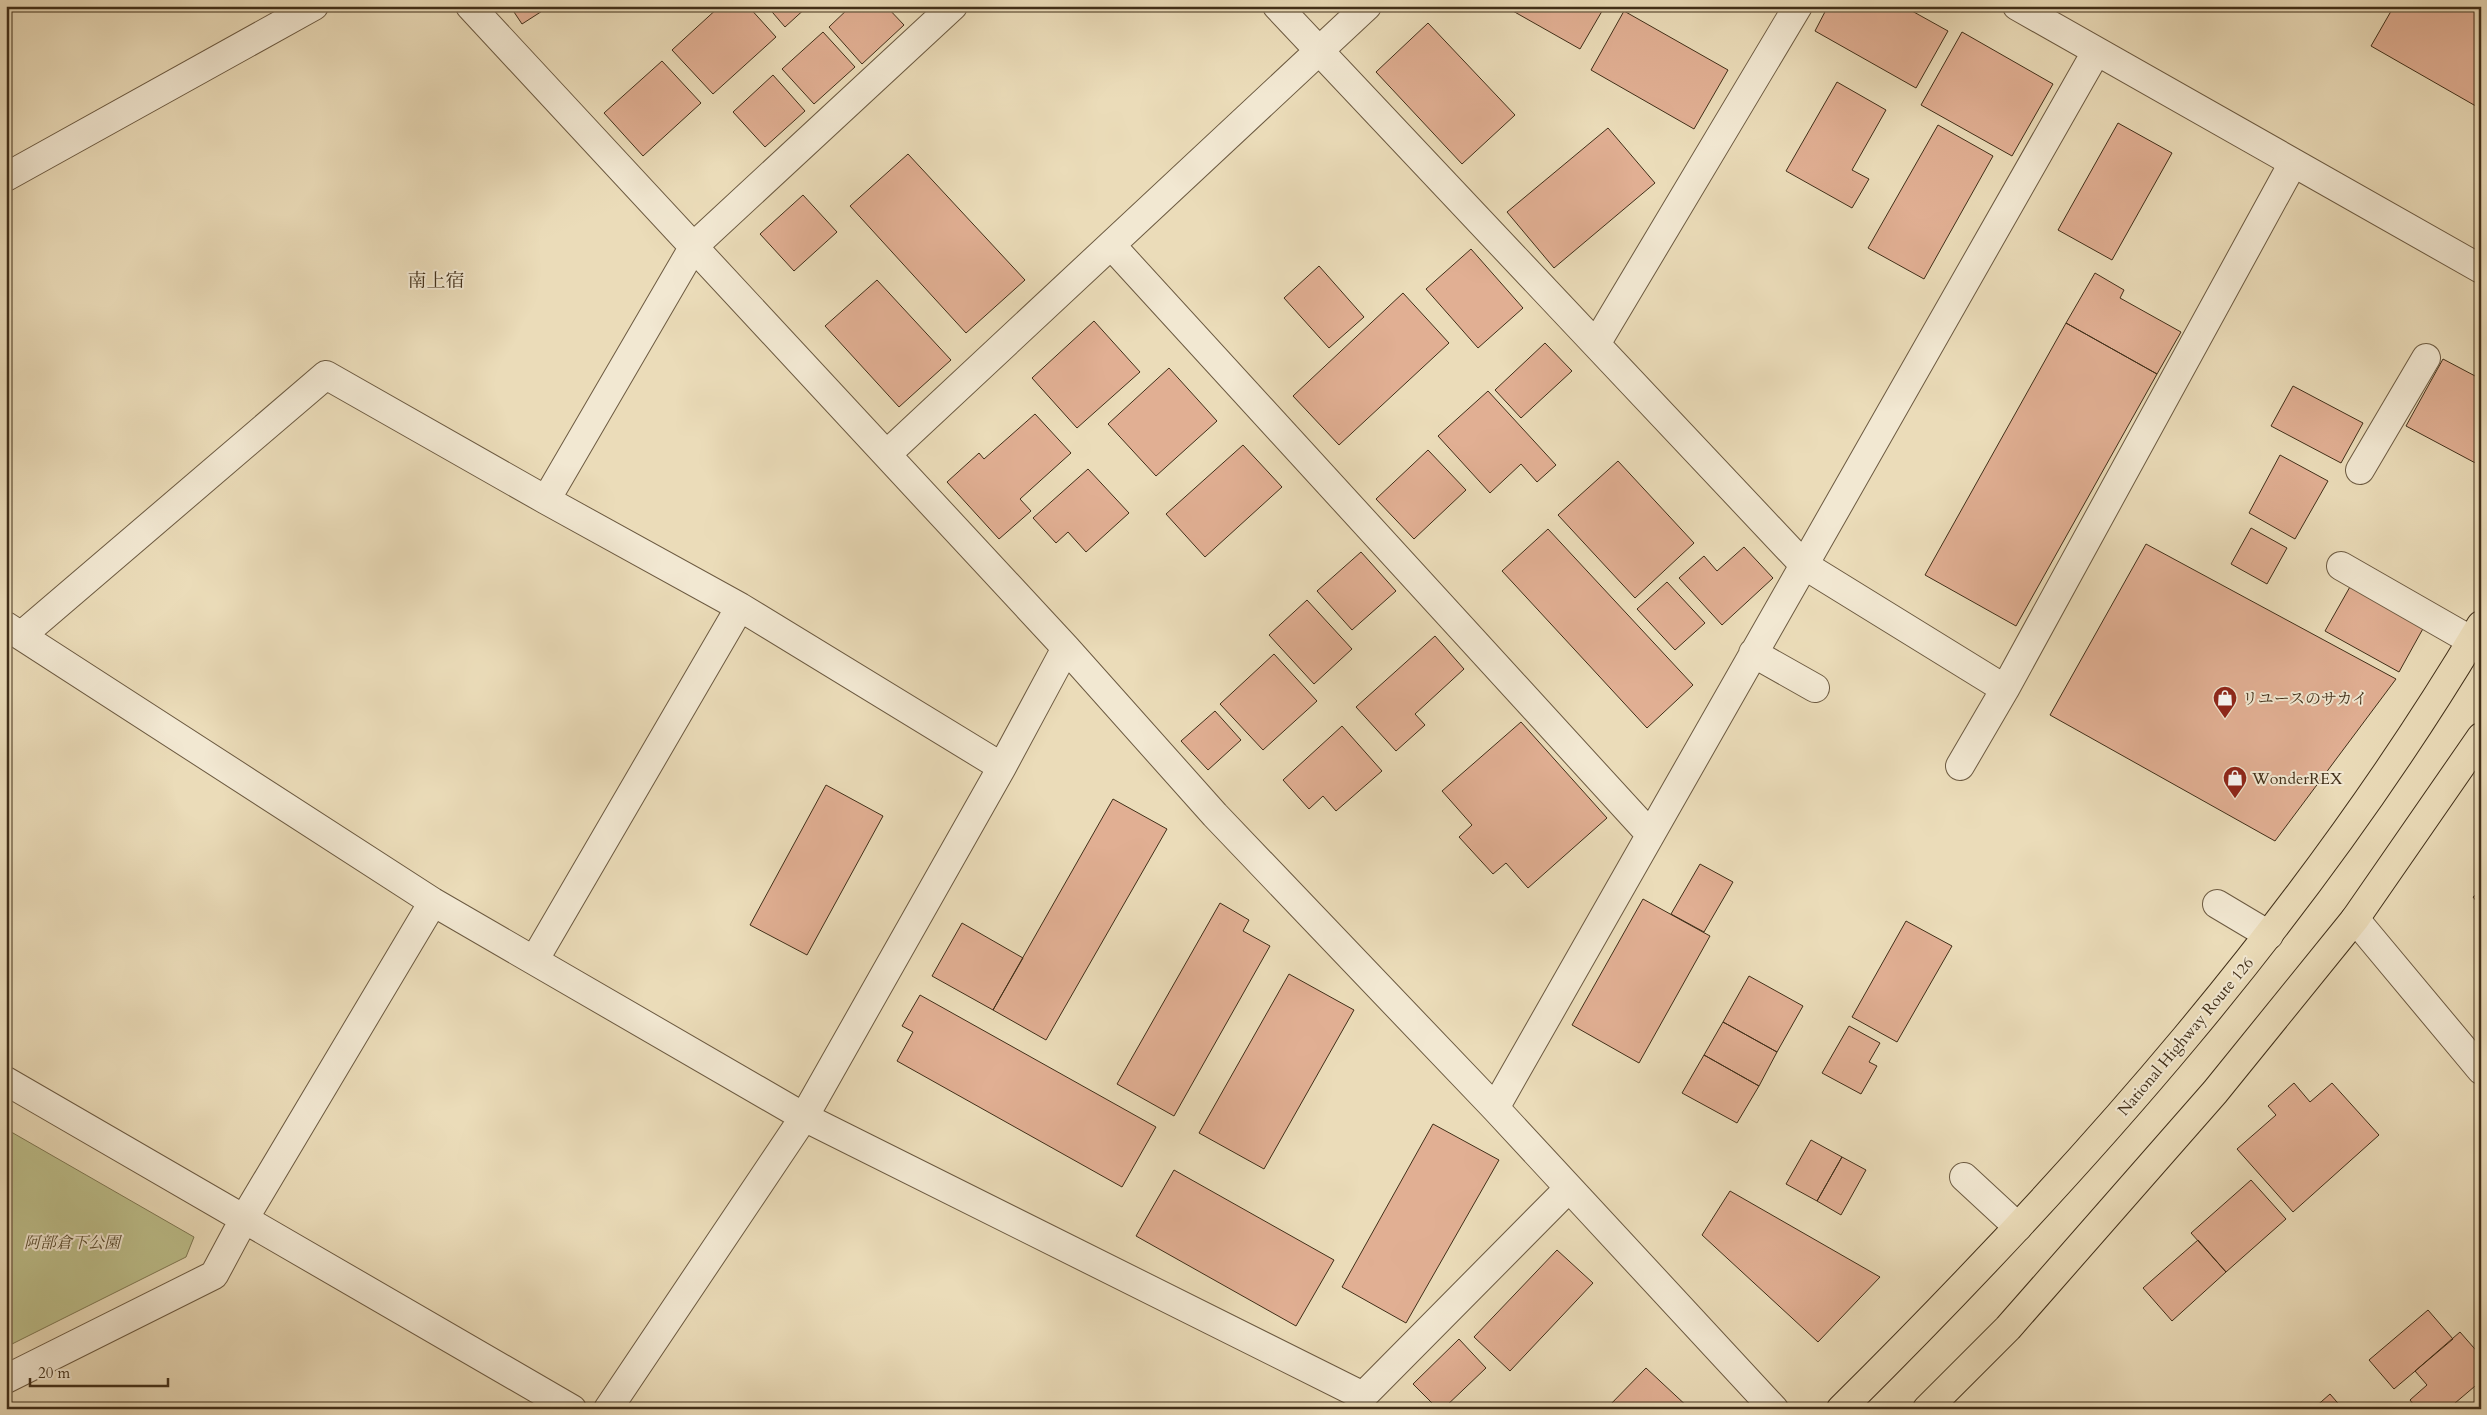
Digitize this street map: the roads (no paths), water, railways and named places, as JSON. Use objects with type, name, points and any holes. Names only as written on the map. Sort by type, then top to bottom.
[{"type":"highway","name":"National Highway Route 126","points":[[1841,1409],[1940,1310],[2082,1157],[2270,935],[2414,734],[2476,633]]},
{"type":"highway","points":[[1927,1409],[2008,1328],[2215,1092],[2355,919],[2481,737]]},
{"type":"street","points":[[6,178],[314,6]]},
{"type":"street","points":[[470,6],[1066,648],[1222,822],[1495,1108],[1774,1409]]},
{"type":"street","points":[[546,500],[694,246],[953,6]]},
{"type":"street","points":[[1277,6],[1804,565],[2005,689]]},
{"type":"street","points":[[887,454],[1367,6]]},
{"type":"street","points":[[1596,344],[1798,6]]},
{"type":"street","points":[[2017,6],[2481,269]]},
{"type":"street","points":[[1495,1108],[2096,52]]},
{"type":"street","points":[[1960,766],[2005,689],[2293,163]]},
{"type":"street","points":[[1111,245],[1650,834]]},
{"type":"street","points":[[2360,470],[2426,358]]},
{"type":"street","points":[[1002,767],[740,607],[326,375],[14,630],[432,902],[535,959],[804,1117],[1363,1396],[1569,1188]]},
{"type":"street","points":[[2341,566],[2476,633]]},
{"type":"street","points":[[535,959],[740,607]]},
{"type":"street","points":[[608,1409],[804,1117],[1002,767],[1066,648]]},
{"type":"street","points":[[1754,653],[1815,688]]},
{"type":"street","points":[[6,1379],[214,1275],[244,1219],[432,902]]},
{"type":"street","points":[[2217,904],[2270,935]]},
{"type":"street","points":[[2355,919],[2481,1070]]},
{"type":"street","points":[[6,1081],[572,1409]]},
{"type":"street","points":[[1964,1177],[2018,1226]]},
{"type":"place","name":"リユースのサカイ","points":[[2225,719]]},
{"type":"place","name":"WonderREX","points":[[2235,799]]},
{"type":"district","name":"南上宿","points":[[436,280]]},
{"type":"park label","name":"阿部倉下公園","points":[[72,1242]]}]
